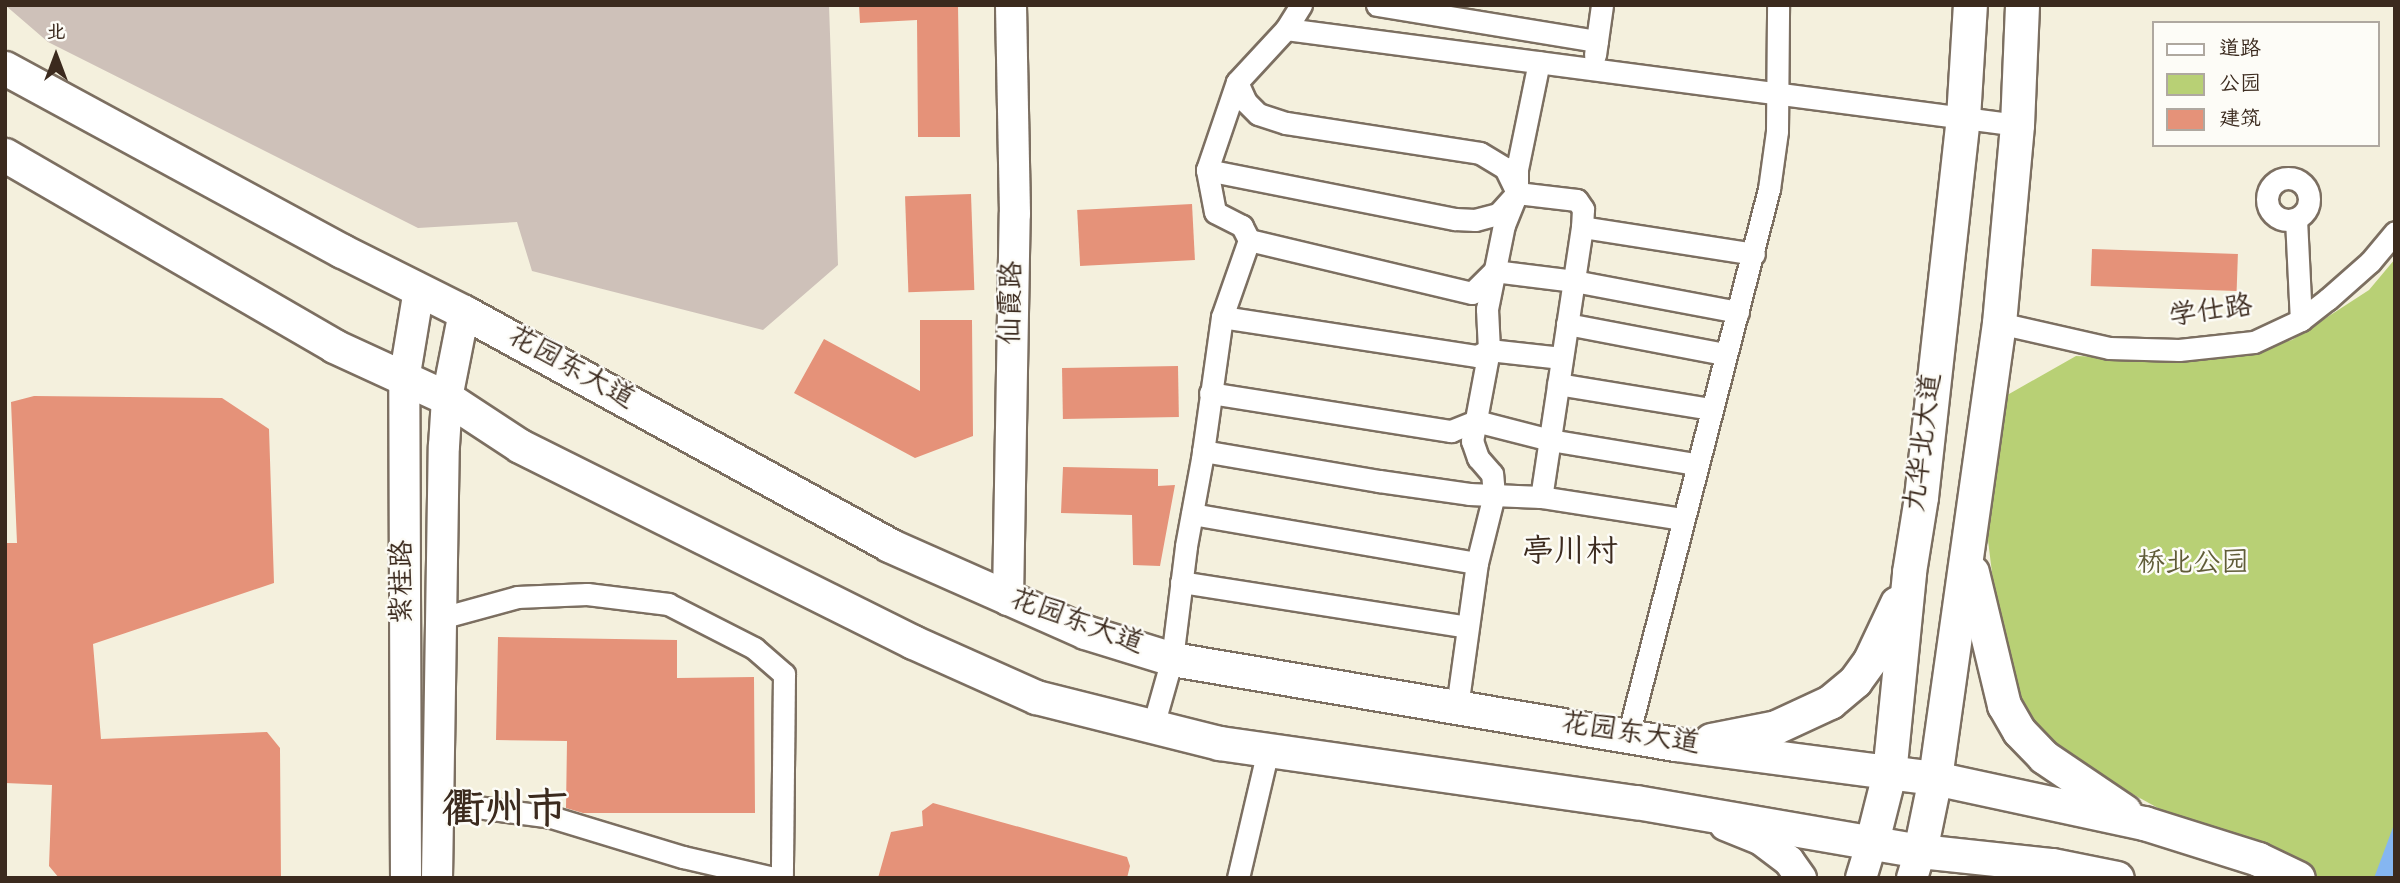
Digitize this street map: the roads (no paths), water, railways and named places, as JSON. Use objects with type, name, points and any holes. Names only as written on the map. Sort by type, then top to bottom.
[{"type":"main road","name":"仙霞路","points":[[1008,600],[1016,214],[1011,5]]},
{"type":"main road","name":"九华北大道","points":[[1861,878],[1889,774],[1909,572],[1921,497],[1963,118],[1970,5]]},
{"type":"main road","name":"九华北大道","points":[[1916,864],[1936,778],[1999,323],[2017,125],[2022,5]]},
{"type":"main road","name":"花园东大道","points":[[5,68],[342,251],[464,312],[889,545],[1085,632],[1172,659],[1675,744],[1889,774],[1936,778],[2144,824],[2258,859],[2298,878]]},
{"type":"main road","points":[[5,155],[334,346],[447,398],[520,446],[914,642],[1036,697],[1219,743],[1872,841],[1916,864],[2052,865],[2117,878]]},
{"type":"main road","name":"紫桂路","points":[[406,878],[404,380],[419,289]]},
{"type":"main road","name":"紫桂路","points":[[437,878],[447,398],[464,312]]},
{"type":"main road","points":[[1968,552],[2004,705],[2019,731],[2044,757],[2144,824]]},
{"type":"main road","points":[[1675,744],[1723,739],[1776,727],[1830,702],[1855,681],[1870,660],[1889,625],[1909,572]]},
{"type":"main road","points":[[1696,813],[1760,839],[1789,861],[1801,878]]},
{"type":"main road","points":[[2005,878],[2052,865]]},
{"type":"street","points":[[1153,726],[1172,659],[1181,582],[1222,317],[1249,240],[1242,226],[1215,212],[1207,170],[1237,82],[1286,29],[1301,5]]},
{"type":"street","points":[[1377,5],[1597,41]]},
{"type":"street","points":[[1593,69],[1602,5]]},
{"type":"street","points":[[1628,736],[1695,464],[1754,254],[1777,131],[1778,5]]},
{"type":"street","points":[[1286,29],[2017,125]]},
{"type":"street","points":[[1457,707],[1477,563],[1494,495],[1492,474],[1478,457],[1472,441],[1489,350],[1488,309],[1504,225],[1517,193],[1517,169],[1539,62]]},
{"type":"street","points":[[1237,82],[1246,102],[1258,114],[1286,123],[1480,153],[1505,168],[1517,193]]},
{"type":"street","points":[[1207,170],[1455,219],[1475,220],[1498,214],[1517,193]]},
{"type":"street","points":[[1517,193],[1577,200],[1583,209],[1541,497]]},
{"type":"street","points":[[2296,219],[2301,320]]},
{"type":"street","points":[[1582,227],[1754,254]]},
{"type":"street","name":"学仕路","points":[[1999,323],[2109,348],[2179,350],[2254,342],[2301,320],[2370,262],[2395,232]]},
{"type":"street","points":[[1249,240],[1472,293],[1494,271]]},
{"type":"street","points":[[1494,271],[1574,281],[1738,312]]},
{"type":"street","points":[[1222,317],[1477,356],[1489,350],[1562,358]]},
{"type":"street","points":[[1567,324],[1725,354]]},
{"type":"street","points":[[1558,384],[1711,410]]},
{"type":"street","points":[[1210,393],[1451,431],[1476,421],[1550,440],[1695,464]]},
{"type":"street","points":[[1203,451],[1379,481],[1494,495],[1541,497],[1681,519]]},
{"type":"street","points":[[1192,514],[1477,563]]},
{"type":"street","points":[[1181,582],[1467,627]]},
{"type":"street","points":[[441,618],[517,597],[587,594],[668,604],[754,648],[784,674],[782,878]]},
{"type":"street","points":[[1238,878],[1268,750]]},
{"type":"street","points":[[439,802],[551,817],[683,858],[775,878]]},
{"type":"water","points":[[2395,822],[2395,878],[2374,878]]},
{"type":"district","name":"亭川村","points":[[1570,555]]},
{"type":"district","name":"衢州市","points":[[505,814]]},
{"type":"park label","name":"桥北公园","points":[[2193,566]]}]
